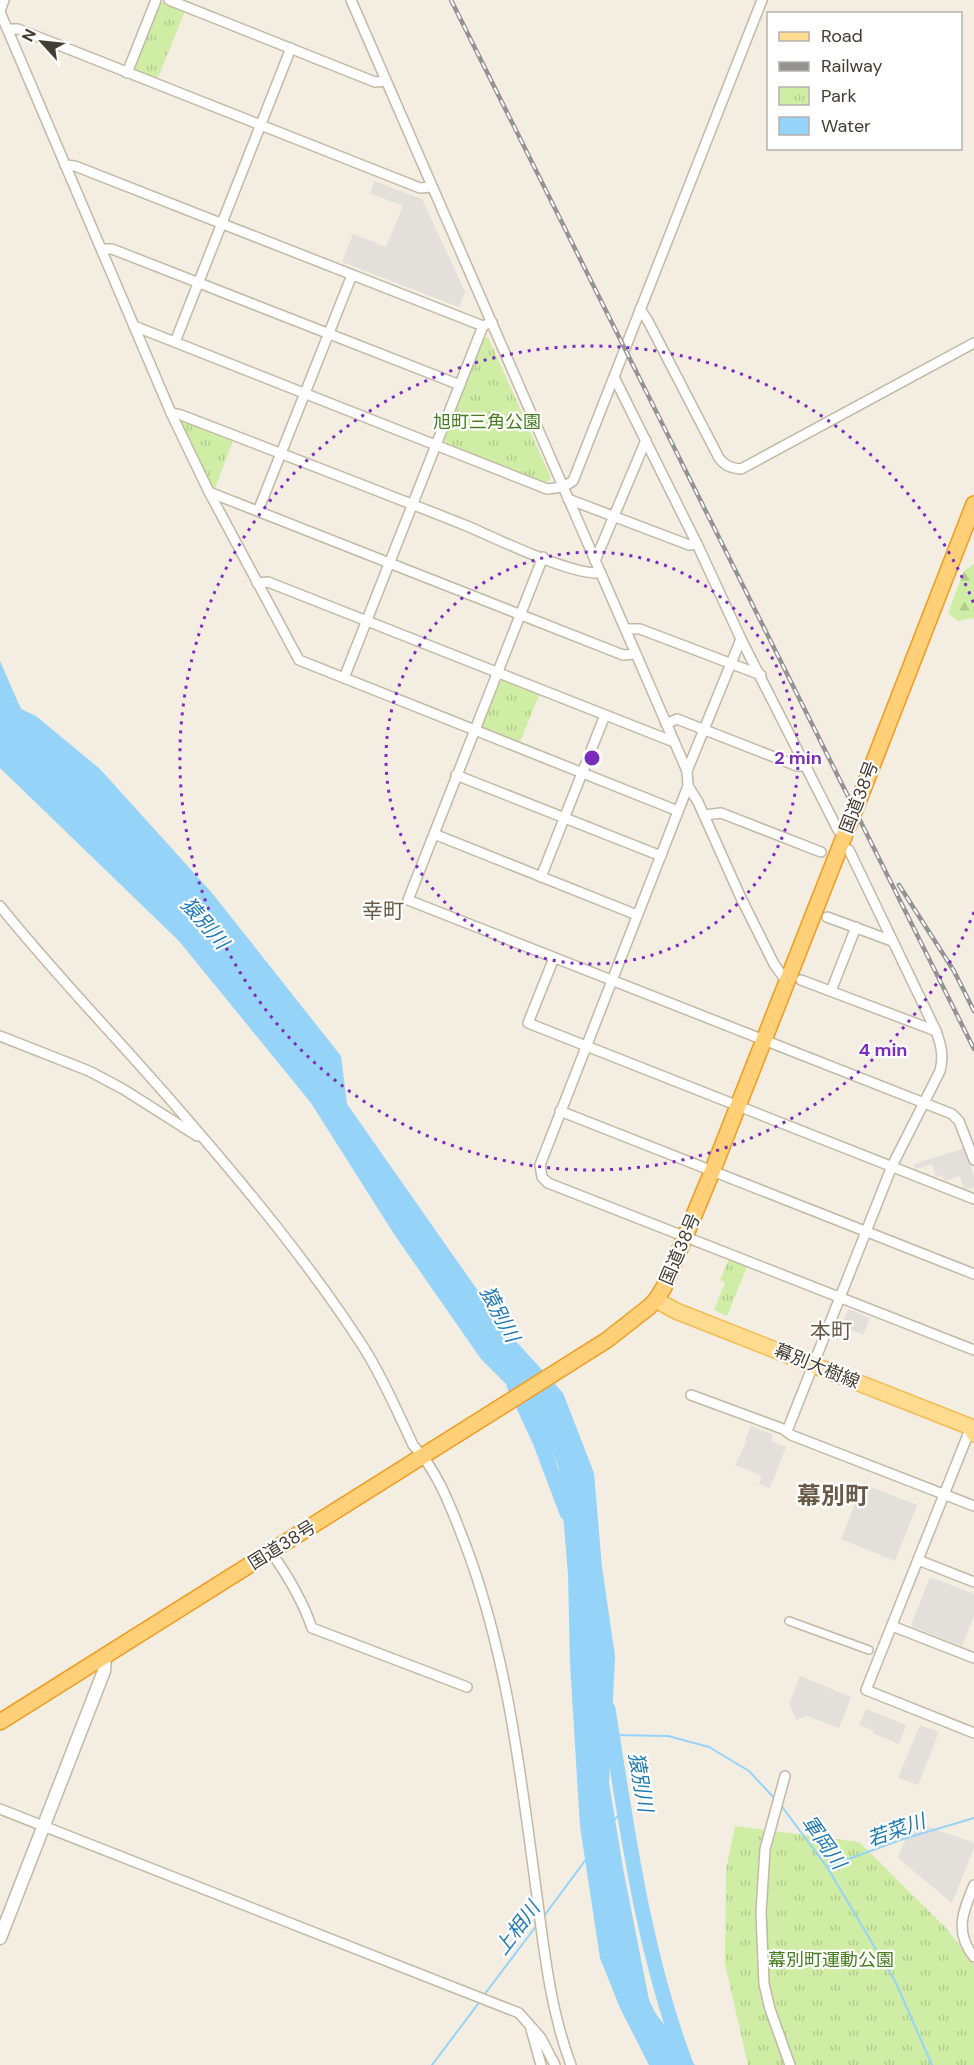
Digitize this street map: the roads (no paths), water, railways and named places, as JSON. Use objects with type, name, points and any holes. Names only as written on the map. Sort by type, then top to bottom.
[{"type":"highway","name":"国道38号","points":[[0,1722],[607,1340],[656,1300],[664,1287],[712,1172],[764,1040],[794,981],[844,827],[860,796],[974,504]]},
{"type":"main road","name":"幕別大樹線","points":[[656,1300],[676,1311],[973,1430]]},
{"type":"street","points":[[4,0],[0,11],[171,413],[208,492],[299,660],[678,811]]},
{"type":"street","points":[[127,73],[156,0]]},
{"type":"street","points":[[170,0],[375,82],[386,81]]},
{"type":"street","points":[[351,0],[432,187],[487,324],[563,487],[687,771],[688,786],[774,964],[794,981],[831,992],[936,1031]]},
{"type":"street","points":[[134,326],[547,489],[563,487],[573,481],[762,0]]},
{"type":"street","points":[[9,29],[18,29],[420,188],[432,187]]},
{"type":"street","points":[[176,342],[291,48]]},
{"type":"street","points":[[65,165],[75,166],[352,275],[487,324]]},
{"type":"street","points":[[102,249],[112,249],[199,282],[460,385]]},
{"type":"street","points":[[258,511],[352,275]]},
{"type":"street","points":[[640,309],[719,458],[724,465],[741,470],[974,343]]},
{"type":"street","points":[[344,678],[460,385],[487,324]]},
{"type":"street","points":[[614,377],[697,544],[741,639],[807,766],[844,827]]},
{"type":"street","points":[[171,413],[412,504],[543,557],[589,574],[600,573]]},
{"type":"street","points":[[595,561],[646,440]]},
{"type":"street","points":[[208,492],[623,655],[636,654]]},
{"type":"street","points":[[568,499],[689,545],[697,544]]},
{"type":"street","points":[[543,557],[408,900],[952,1114],[959,1121],[974,1160]]},
{"type":"street","points":[[257,583],[268,582],[674,742]]},
{"type":"street","points":[[626,629],[640,629],[761,675]]},
{"type":"street","points":[[687,771],[741,639]]},
{"type":"street","points":[[541,877],[605,715]]},
{"type":"street","points":[[666,724],[677,719],[797,766],[807,766]]},
{"type":"street","points":[[456,775],[661,856]]},
{"type":"street","points":[[688,786],[560,1111],[540,1165],[542,1177],[548,1182],[685,1237],[974,1350]]},
{"type":"street","points":[[704,815],[721,813],[821,852]]},
{"type":"street","points":[[434,834],[637,915]]},
{"type":"street","points":[[787,1431],[892,1166],[940,1071],[943,1059],[936,1031],[849,850]]},
{"type":"street","points":[[0,906],[43,959],[181,1112],[267,1214],[365,1350],[413,1445],[429,1454],[474,1567],[499,1651],[515,1732],[548,1978],[561,2038],[571,2065]]},
{"type":"street","points":[[827,917],[892,941]]},
{"type":"street","points":[[831,992],[856,927]]},
{"type":"street","points":[[554,958],[528,1023],[974,1199]]},
{"type":"street","points":[[0,1036],[89,1071],[123,1089],[204,1141]]},
{"type":"street","points":[[560,1111],[974,1274]]},
{"type":"street","points":[[691,1395],[974,1506]]},
{"type":"street","points":[[973,1430],[944,1495],[866,1690],[974,1733]]},
{"type":"street","points":[[271,1552],[304,1604],[312,1628],[467,1687]]},
{"type":"street","points":[[918,1560],[974,1582]]},
{"type":"street","points":[[789,1621],[869,1650]]},
{"type":"street","points":[[892,1626],[974,1658]]},
{"type":"street","points":[[0,1938],[104,1671],[105,1656]]},
{"type":"street","points":[[785,1776],[765,1849],[761,1913],[764,1984],[770,2009],[790,2065]]},
{"type":"street","points":[[0,1809],[519,2013],[541,2038],[555,2065]]},
{"type":"street","points":[[974,1885],[963,1910],[961,1922],[967,1948],[974,1957]]},
{"type":"street","points":[[528,2021],[541,2065]]},
{"type":"water","points":[[0,661],[21,709],[36,716],[100,769],[212,893],[341,1056],[347,1104],[504,1328],[563,1393],[594,1473],[602,1567],[615,1656],[609,1783],[623,1868],[649,2000],[656,2014],[695,2065],[649,2065],[620,2008],[600,1958],[580,1826],[570,1663],[568,1574],[559,1468],[536,1414],[481,1359],[394,1234],[311,1103],[179,941],[0,768]]},
{"type":"waterway","name":"猿別川","points":[[514,1385],[540,1441],[567,1513]]},
{"type":"waterway","name":"猿別川","points":[[608,1709],[647,1934],[671,2022],[686,2065]]},
{"type":"waterway","name":"軍岡川","points":[[612,1735],[668,1736],[709,1747],[749,1771],[776,1800]]},
{"type":"waterway","name":"軍岡川","points":[[780,1804],[827,1867],[896,1983],[932,2065]]},
{"type":"waterway","name":"上相川","points":[[613,1822],[624,1808]]},
{"type":"waterway","name":"若菜川","points":[[827,1867],[900,1840],[974,1818]]},
{"type":"waterway","name":"上相川","points":[[544,1916],[587,1858]]},
{"type":"waterway","name":"上相川","points":[[484,1995],[537,1925]]},
{"type":"waterway","name":"上相川","points":[[432,2065],[481,2000]]},
{"type":"railway","points":[[451,0],[974,1049]]},
{"type":"railway","points":[[899,885],[954,971],[974,1011]]},
{"type":"district","name":"幸町","points":[[383,911]]},
{"type":"district","name":"本町","points":[[831,1331]]},
{"type":"district","name":"幕別町","points":[[833,1495]]},
{"type":"park label","name":"旭町三角公園","points":[[487,422]]},
{"type":"park label","name":"幕別町運動公園","points":[[831,1960]]}]
